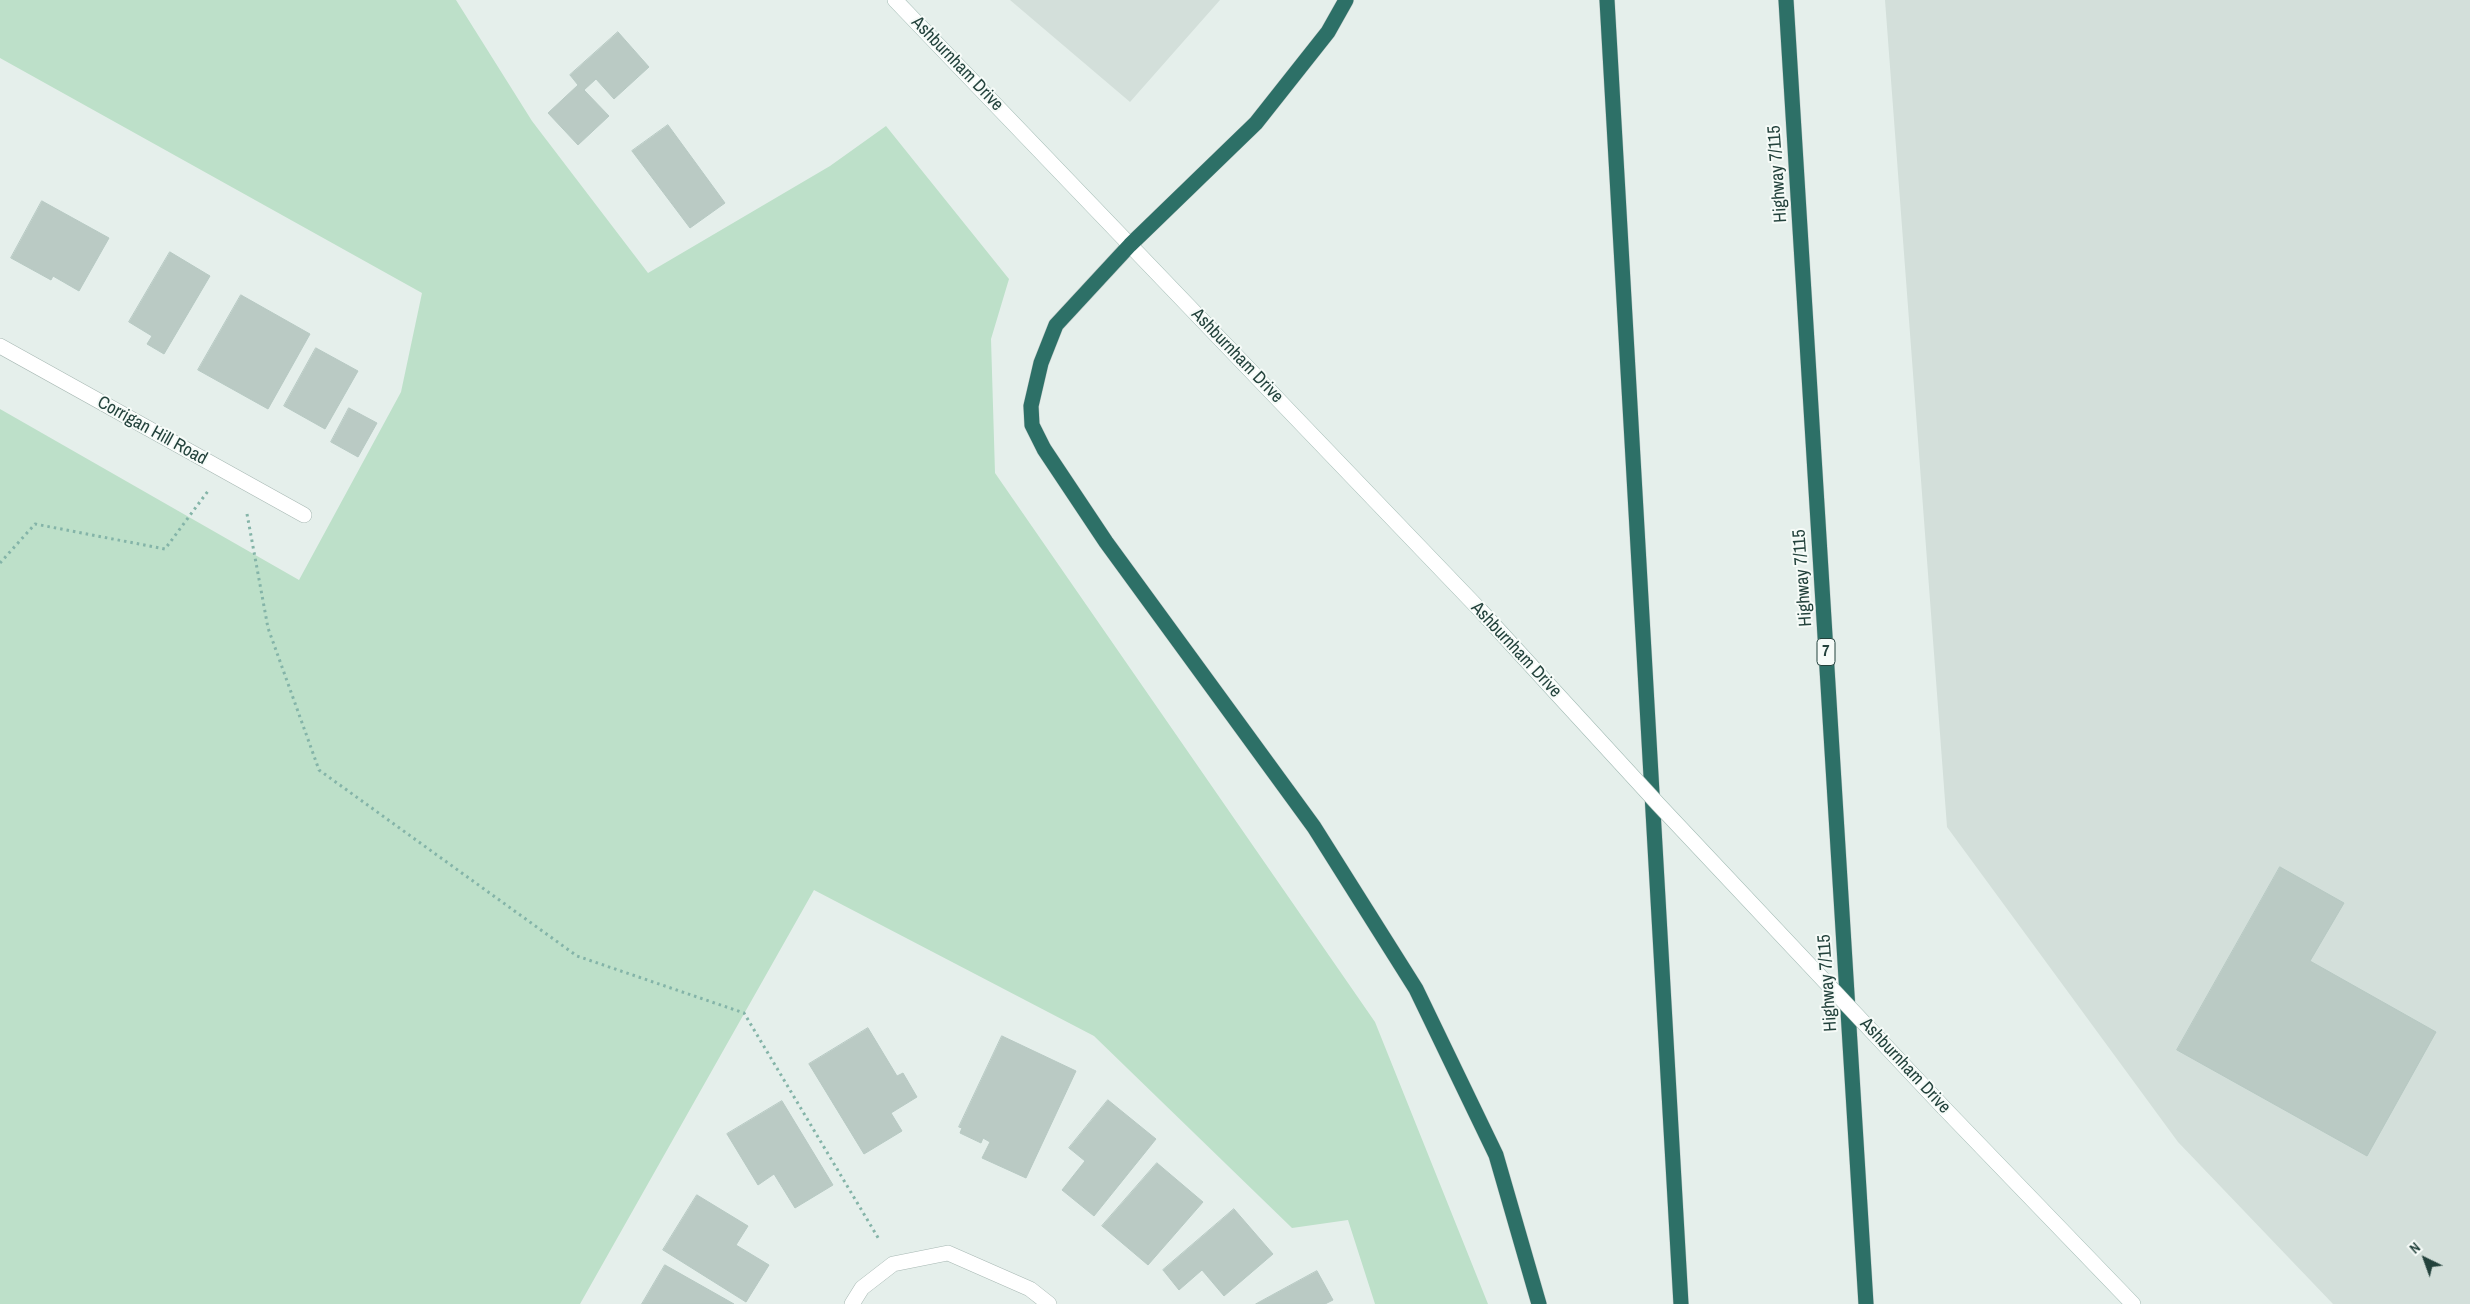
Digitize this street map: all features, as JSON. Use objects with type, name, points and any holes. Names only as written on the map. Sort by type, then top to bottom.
[{"type":"highway","points":[[1346,0],[1328,32],[1256,123],[1130,245],[1056,325],[1041,362],[1031,406],[1032,425],[1044,449],[1106,542],[1314,827],[1416,990],[1496,1155],[1539,1304]]},
{"type":"highway","points":[[1607,0],[1681,1304]]},
{"type":"highway","name":"Highway 7/115","points":[[1786,0],[1866,1304]]},
{"type":"main road","name":"Ashburnham Drive","points":[[895,0],[1481,611],[1658,804],[1944,1108],[2133,1304]]},
{"type":"main road","name":"Corrigan Hill Road","points":[[0,346],[304,515]]},
{"type":"main road","points":[[852,1304],[862,1288],[893,1264],[948,1253],[1030,1289],[1049,1304]]},
{"type":"path","points":[[0,563],[35,524],[165,549],[224,470]]},
{"type":"path","points":[[240,479],[268,628],[320,770],[577,956],[744,1013],[893,1264]]},
{"type":"shaded area","points":[[1010,0],[1220,0],[1130,102]]},
{"type":"shaded area","points":[[1885,0],[2470,0],[2470,1304],[2333,1304],[2178,1142],[1947,827]]},
{"type":"green space","points":[[0,0],[456,0],[532,121],[648,273],[830,166],[886,126],[1009,279],[991,339],[995,473],[1375,1022],[1488,1304],[1375,1304],[1348,1220],[1292,1228],[1094,1036],[814,890],[580,1304],[0,1304],[0,409],[299,580],[401,392],[422,293],[0,58]]},
{"type":"building","points":[[618,32],[649,67],[614,99],[596,79],[584,90],[609,116],[578,145],[548,113],[578,85],[570,75]]},
{"type":"building","points":[[668,125],[725,203],[690,228],[632,151]]},
{"type":"building","points":[[42,201],[109,238],[79,291],[53,276],[51,280],[11,258]]},
{"type":"building","points":[[170,252],[210,276],[164,354],[147,344],[152,336],[129,322]]},
{"type":"building","points":[[241,295],[310,334],[268,409],[198,370]]},
{"type":"building","points":[[316,348],[358,371],[325,429],[284,406]]},
{"type":"building","points":[[349,408],[377,423],[358,457],[331,442]]},
{"type":"building","points":[[2280,867],[2344,903],[2310,961],[2436,1032],[2367,1156],[2177,1050]]},
{"type":"building","points":[[868,1028],[897,1076],[903,1073],[917,1097],[891,1113],[902,1131],[864,1154],[809,1064]]},
{"type":"building","points":[[1002,1036],[1076,1071],[1026,1178],[982,1158],[990,1142],[983,1138],[981,1143],[960,1133],[962,1128],[959,1127]]},
{"type":"building","points":[[1108,1100],[1156,1139],[1094,1216],[1062,1190],[1085,1161],[1069,1148]]},
{"type":"building","points":[[782,1101],[833,1185],[795,1208],[774,1174],[758,1185],[727,1134]]},
{"type":"building","points":[[1157,1163],[1203,1202],[1148,1265],[1102,1226]]},
{"type":"building","points":[[697,1195],[748,1226],[736,1245],[769,1265],[746,1302],[663,1250]]},
{"type":"building","points":[[1234,1209],[1273,1254],[1224,1296],[1202,1270],[1179,1290],[1163,1270]]},
{"type":"building","points":[[665,1265],[734,1304],[642,1304]]},
{"type":"building","points":[[1317,1271],[1333,1300],[1325,1304],[1256,1304]]}]
